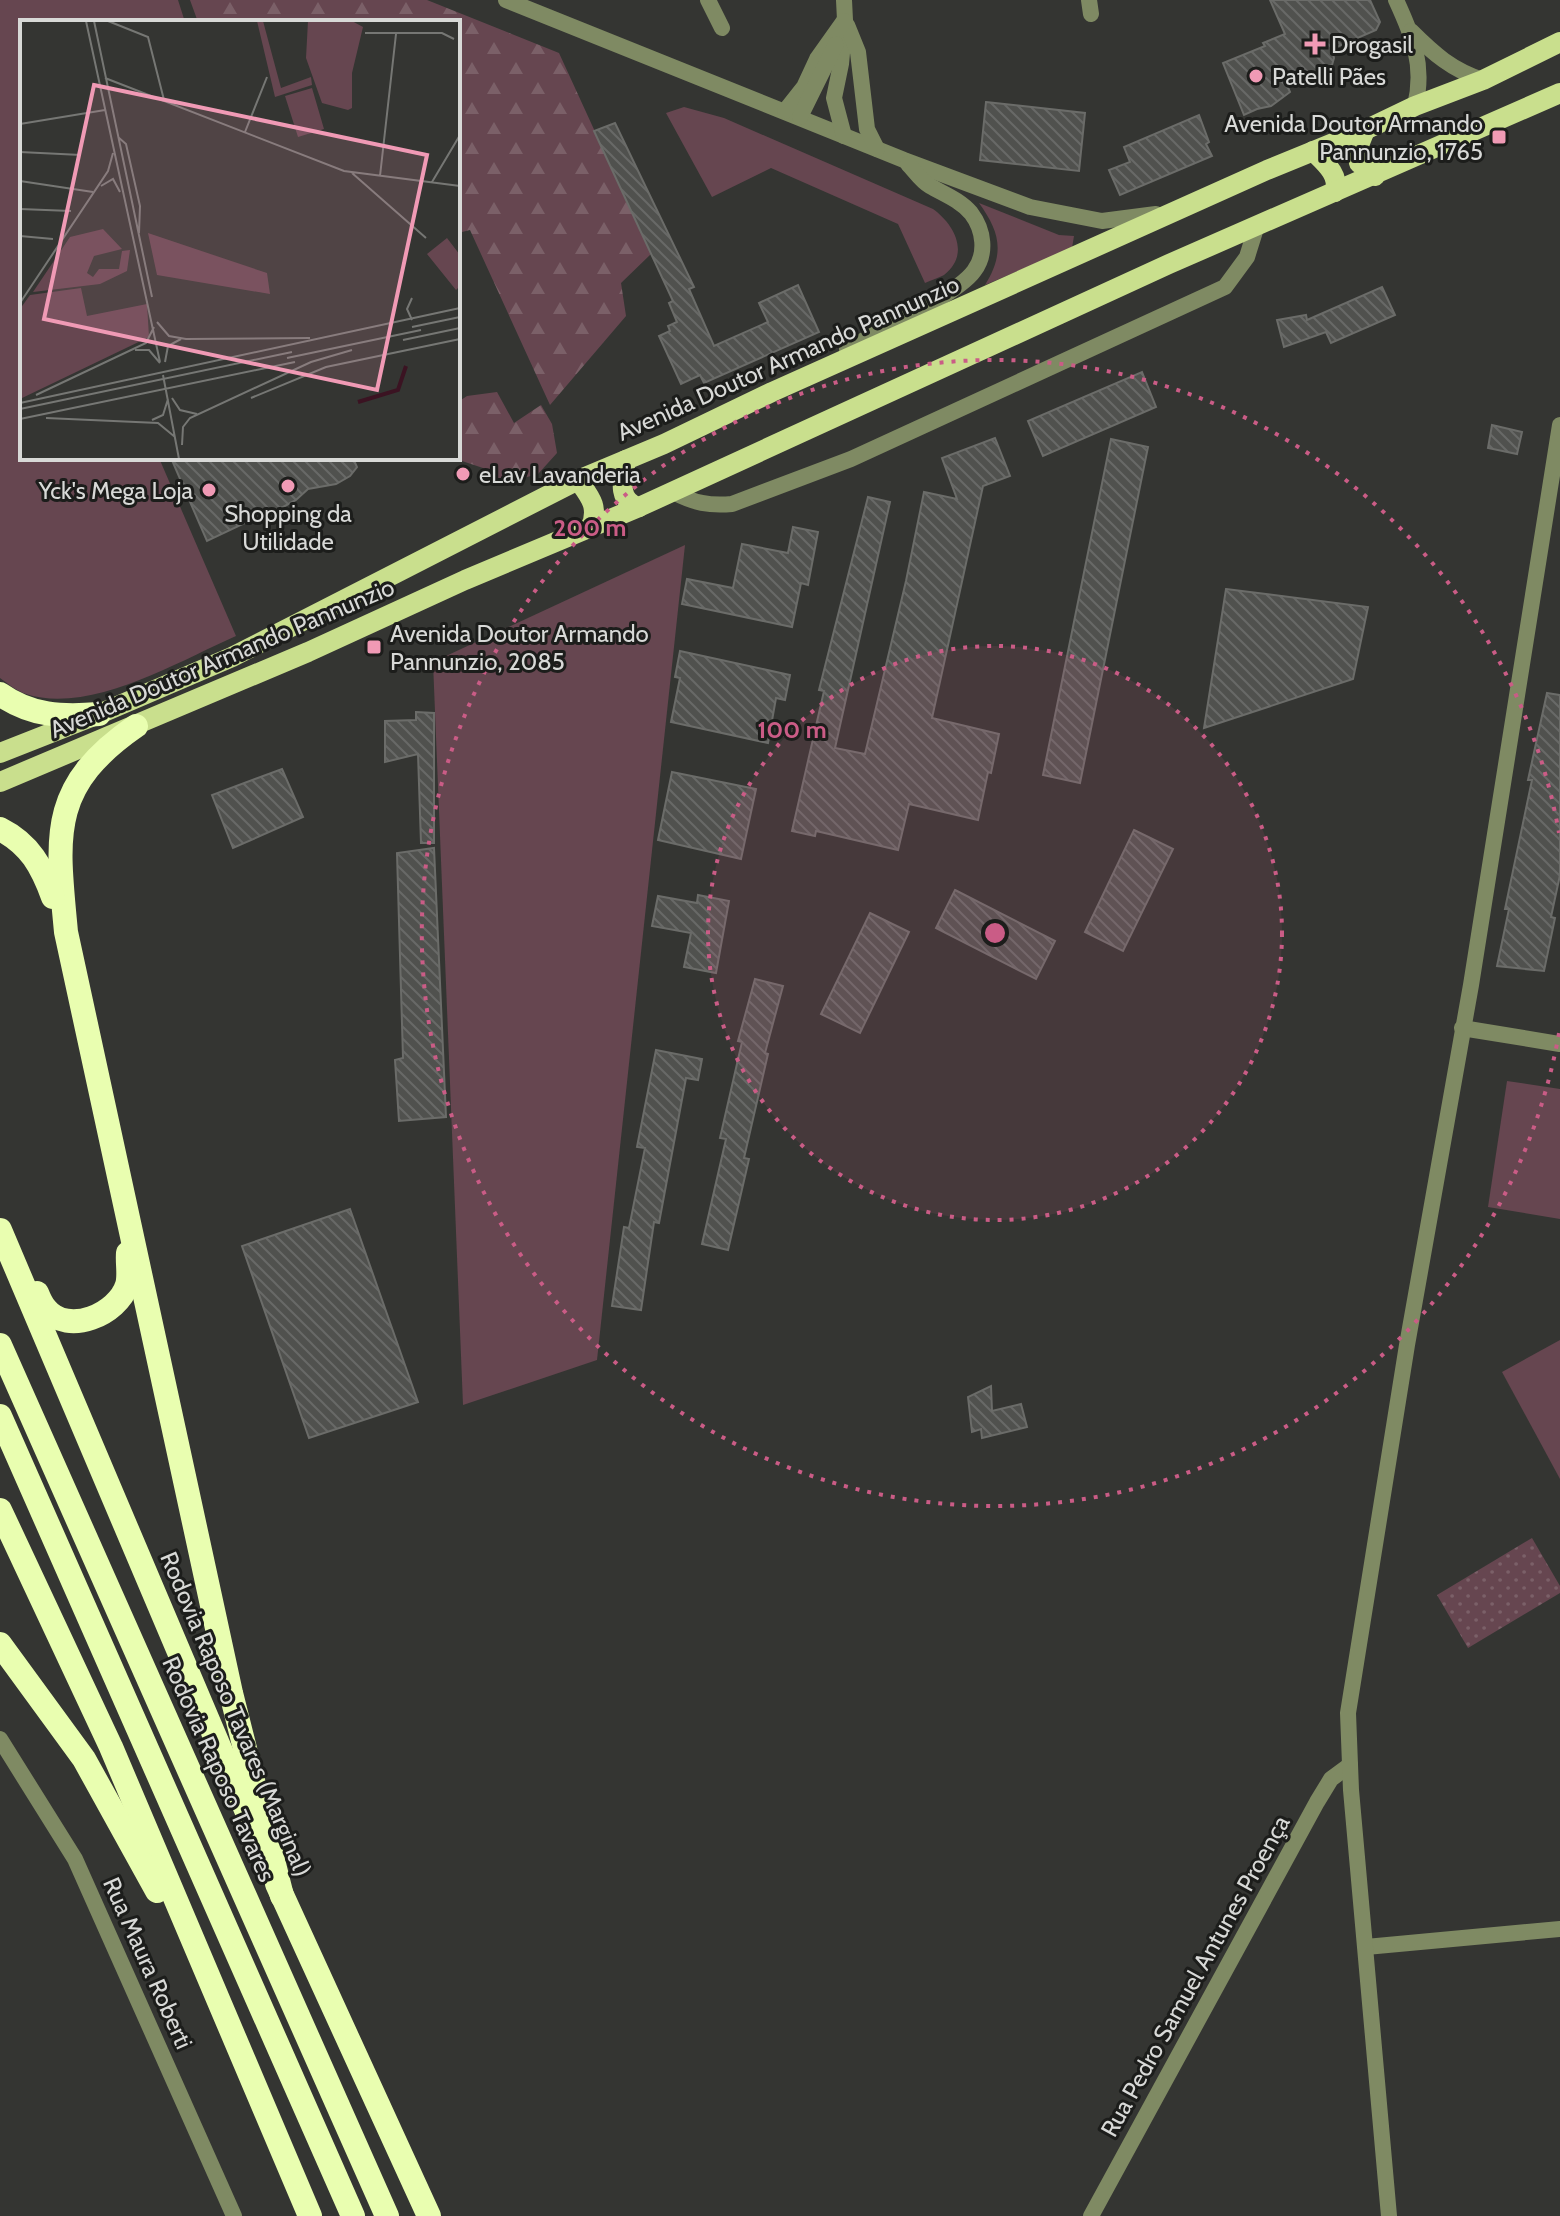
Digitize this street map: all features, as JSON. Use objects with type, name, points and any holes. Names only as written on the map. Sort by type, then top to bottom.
[{"type":"highway","points":[[0,694],[17,706],[37,712],[54,715],[99,714]]},
{"type":"highway","points":[[66,932],[59,844],[62,821],[78,783],[99,753],[136,726]]},
{"type":"highway","points":[[0,829],[25,846],[44,870],[66,932],[231,1693],[282,1896]]},
{"type":"highway","points":[[0,1228],[46,1311],[63,1320],[93,1319],[116,1305],[127,1284],[128,1211]]},
{"type":"highway","name":"Rodovia Raposo Tavares (Marginal)","points":[[0,1228],[282,1896],[429,2216]]},
{"type":"highway","name":"Rodovia Raposo Tavares","points":[[0,1345],[387,2216]]},
{"type":"highway","points":[[0,1416],[353,2216]]},
{"type":"highway","points":[[0,1510],[111,1747],[310,2216]]},
{"type":"highway","points":[[0,1644],[84,1759],[219,2005]]},
{"type":"main road","name":"Avenida Doutor Armando Pannunzio","points":[[0,753],[99,714],[259,643],[578,480],[1313,151],[1483,80],[1560,42]]},
{"type":"main road","name":"Avenida Doutor Armando Pannunzio","points":[[0,782],[308,652],[465,580],[673,492],[1257,225],[1560,93]]},
{"type":"main road","points":[[1524,110],[1560,110]]},
{"type":"main road","points":[[1365,130],[1357,150],[1359,163],[1375,176]]},
{"type":"main road","points":[[1313,151],[1334,174],[1335,192]]},
{"type":"main road","points":[[626,460],[622,494],[627,502],[639,507]]},
{"type":"main road","points":[[578,480],[594,501],[595,515],[591,527]]},
{"type":"street","points":[[506,0],[904,160],[1030,207],[1102,221],[1181,210]]},
{"type":"street","points":[[708,0],[722,28]]},
{"type":"street","points":[[844,0],[841,64],[834,98],[844,136]]},
{"type":"street","points":[[1396,0],[1410,30],[1420,67],[1415,106]]},
{"type":"street","points":[[793,114],[829,61],[845,20]]},
{"type":"street","points":[[845,20],[858,52],[867,129],[877,149]]},
{"type":"street","points":[[1410,30],[1438,58],[1461,73],[1483,80]]},
{"type":"street","points":[[772,392],[959,286],[976,269],[982,236],[972,215],[962,205],[927,184],[904,160]]},
{"type":"street","points":[[673,492],[692,502],[713,506],[732,504],[851,459],[1225,287],[1247,257],[1257,225]]},
{"type":"street","points":[[1389,2216],[1348,1713],[1407,1345],[1556,470],[1560,425]]},
{"type":"street","points":[[1462,1028],[1560,1044]]},
{"type":"street","name":"Rua Maura Roberti","points":[[0,1739],[75,1859],[234,2216]]},
{"type":"street","name":"Rua Pedro Samuel Antunes Proença","points":[[1091,2216],[1317,1802],[1331,1779],[1350,1765]]},
{"type":"street","points":[[1366,1947],[1560,1929]]},
{"type":"green space","points":[[0,0],[178,0],[184,20],[20,20],[20,460],[160,460],[236,636],[134,682],[78,697],[51,699],[26,694],[0,678]]},
{"type":"green space","points":[[190,0],[427,0],[559,53],[651,254],[621,283],[626,316],[550,405],[470,230],[460,232],[460,20],[197,20]]},
{"type":"green space","points":[[684,107],[724,118],[933,209],[953,231],[956,240],[957,258],[952,267],[944,275],[925,283],[898,224],[771,168],[712,197],[666,113]]},
{"type":"green space","points":[[979,203],[1059,235],[1074,236],[1072,248],[985,285],[995,263],[997,243],[992,224]]},
{"type":"green space","points":[[497,392],[514,423],[541,405],[552,424],[557,453],[538,474],[498,485],[483,468],[459,460],[460,401],[467,396]]},
{"type":"green space","points":[[685,545],[597,1360],[463,1405],[433,662]]},
{"type":"green space","points":[[1507,1081],[1560,1089],[1560,1219],[1488,1207]]},
{"type":"green space","points":[[1560,1340],[1560,1479],[1502,1372]]},
{"type":"green space","points":[[1532,1538],[1560,1586],[1560,1593],[1468,1648],[1437,1595]]},
{"type":"building","points":[[1270,0],[1370,0],[1380,22],[1376,30],[1332,49],[1332,65],[1286,83],[1290,92],[1271,106],[1244,115],[1223,63],[1285,34]]},
{"type":"building","points":[[986,102],[1085,113],[1079,171],[980,160]]},
{"type":"building","points":[[1199,115],[1212,156],[1120,195],[1109,170],[1130,162],[1124,147]]},
{"type":"building","points":[[615,123],[694,287],[689,289],[714,346],[768,322],[759,303],[798,285],[819,332],[704,383],[700,375],[681,384],[659,336],[670,331],[668,326],[677,322],[669,303],[673,301],[594,131]]},
{"type":"building","points":[[1382,287],[1395,315],[1331,343],[1326,332],[1284,347],[1277,320],[1306,315],[1307,320]]},
{"type":"building","points":[[1142,372],[1156,407],[1043,456],[1028,421]]},
{"type":"building","points":[[1492,425],[1522,432],[1517,454],[1488,448]]},
{"type":"building","points":[[995,438],[1010,476],[983,486],[932,718],[999,734],[978,820],[909,804],[898,850],[816,831],[815,836],[792,831],[824,691],[819,690],[868,497],[890,502],[835,748],[865,754],[924,492],[957,499],[942,458]]},
{"type":"building","points":[[1111,439],[1148,447],[1080,783],[1043,775]]},
{"type":"building","points":[[172,460],[354,460],[357,467],[350,476],[336,484],[308,489],[296,500],[270,511],[242,509],[247,522],[207,541]]},
{"type":"building","points":[[793,527],[818,532],[808,585],[801,583],[792,627],[682,604],[687,579],[733,588],[742,544],[788,553]]},
{"type":"building","points":[[1226,589],[1368,607],[1353,679],[1204,728]]},
{"type":"building","points":[[680,651],[790,675],[785,700],[776,698],[768,743],[671,722],[680,678],[675,677]]},
{"type":"building","points":[[1547,693],[1560,695],[1560,875],[1544,971],[1497,966],[1509,909],[1505,909],[1532,780],[1528,780]]},
{"type":"building","points":[[416,712],[434,713],[434,843],[421,843],[418,754],[385,762],[385,721],[416,720]]},
{"type":"building","points":[[282,769],[303,817],[233,848],[212,795]]},
{"type":"building","points":[[672,772],[756,789],[741,859],[658,840]]},
{"type":"building","points":[[1134,830],[1173,849],[1123,951],[1085,932]]},
{"type":"building","points":[[434,848],[446,1117],[399,1121],[395,1060],[403,1058],[397,853]]},
{"type":"building","points":[[955,890],[1055,941],[1036,979],[936,928]]},
{"type":"building","points":[[698,895],[729,901],[716,973],[684,967],[691,933],[652,926],[658,896],[697,903]]},
{"type":"building","points":[[870,913],[909,932],[860,1033],[821,1014]]},
{"type":"building","points":[[755,979],[783,986],[765,1053],[768,1054],[744,1158],[749,1159],[728,1250],[702,1244],[726,1139],[720,1138],[742,1042],[738,1041]]},
{"type":"building","points":[[656,1050],[702,1059],[698,1080],[686,1078],[659,1223],[654,1222],[641,1310],[612,1306],[624,1227],[629,1228],[645,1148],[637,1147]]},
{"type":"building","points":[[350,1209],[418,1402],[309,1438],[242,1246]]},
{"type":"building","points":[[991,1386],[992,1411],[1021,1404],[1027,1427],[982,1438],[981,1429],[972,1432],[968,1397]]},
{"type":"place","name":"Drogasil","points":[[1315,44]]},
{"type":"place","name":"Patelli Pães","points":[[1256,76]]},
{"type":"place","name":"Avenida Doutor Armando Pannunzio, 1765","points":[[1499,137]]},
{"type":"place","name":"eLav Lavanderia","points":[[463,474]]},
{"type":"place","name":"Shopping da Utilidade","points":[[288,486]]},
{"type":"place","name":"Yck's Mega Loja","points":[[209,490]]},
{"type":"place","name":"Avenida Doutor Armando Pannunzio, 2085","points":[[374,647]]}]
